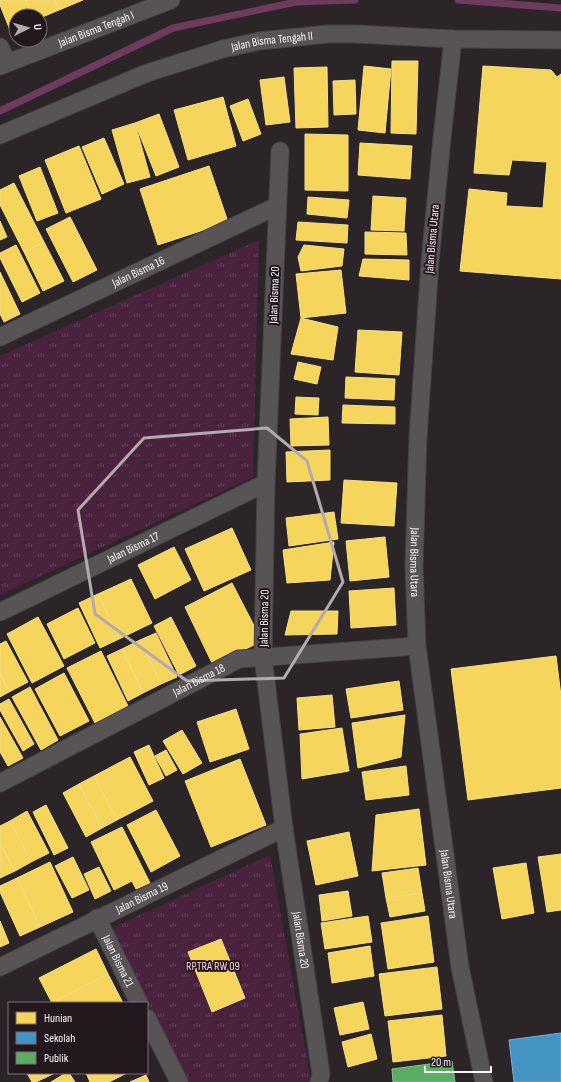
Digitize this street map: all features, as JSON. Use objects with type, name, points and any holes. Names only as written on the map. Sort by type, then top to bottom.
[{"type":"street","name":"Jalan Bisma Tengah I","points":[[3,65],[171,0]]},
{"type":"street","name":"Jalan Bisma Tengah II","points":[[0,135],[147,73],[223,49],[259,41],[328,34],[454,39],[561,40]]},
{"type":"street","name":"Jalan Bisma Utara","points":[[454,39],[442,138],[430,262],[418,437],[414,565],[416,646],[460,967],[484,1082]]},
{"type":"street","points":[[0,47],[3,65]]},
{"type":"street","name":"Jalan Bisma 20","points":[[280,151],[266,483],[263,657],[284,828],[321,1074],[319,1082]]},
{"type":"street","name":"Jalan Bisma 16","points":[[0,337],[277,206]]},
{"type":"street","name":"Jalan Bisma 17","points":[[0,612],[266,483]]},
{"type":"street","name":"Jalan Bisma 18","points":[[0,783],[239,659],[416,646]]},
{"type":"street","name":"Jalan Bisma 19","points":[[0,967],[97,918],[284,828]]},
{"type":"street","name":"Jalan Bisma 21","points":[[97,918],[139,1002]]},
{"type":"street","points":[[148,1020],[179,1082]]},
{"type":"highlighted area","points":[[267,428],[307,461],[343,582],[284,678],[187,681],[95,614],[78,510],[144,438]]},
{"type":"green space","points":[[259,240],[253,477],[0,595],[0,356]]},
{"type":"green space","name":"RPTRA RW 09","points":[[270,855],[311,1082],[187,1082],[148,1006],[148,1002],[146,1002],[109,929]]},
{"type":"building: Hunian","points":[[0,0],[26,0],[29,8],[8,8],[8,25],[0,5]]},
{"type":"building: Hunian","points":[[26,0],[55,0],[59,10],[48,15],[48,8],[29,8]]},
{"type":"building: Hunian","points":[[55,0],[83,0],[59,10]]},
{"type":"building: Hunian","points":[[392,61],[418,61],[416,134],[391,133]]},
{"type":"building: Hunian","points":[[364,66],[391,69],[385,133],[358,130]]},
{"type":"building: Hunian","points":[[483,66],[551,70],[557,77],[561,74],[561,279],[460,271],[469,189],[507,193],[506,206],[543,208],[547,162],[512,160],[509,175],[474,173]]},
{"type":"building: Hunian","points":[[327,67],[328,127],[296,128],[294,68]]},
{"type":"building: Hunian","points":[[284,77],[290,122],[266,125],[260,80]]},
{"type":"building: Hunian","points":[[355,80],[356,114],[334,115],[333,81]]},
{"type":"building: Hunian","points":[[223,97],[236,146],[188,160],[174,110]]},
{"type":"building: Hunian","points":[[248,99],[261,134],[243,141],[230,106]]},
{"type":"building: Hunian","points":[[159,114],[179,167],[156,176],[135,123]]},
{"type":"building: Hunian","points":[[135,123],[150,177],[127,183],[112,130]]},
{"type":"building: Hunian","points":[[305,134],[348,135],[348,191],[305,190]]},
{"type":"building: Hunian","points":[[104,138],[124,184],[102,194],[82,147]]},
{"type":"building: Hunian","points":[[360,143],[412,146],[410,179],[358,175]]},
{"type":"building: Hunian","points":[[79,146],[101,199],[66,213],[45,160]]},
{"type":"building: Hunian","points":[[209,166],[228,222],[158,245],[140,189]]},
{"type":"building: Hunian","points":[[40,167],[58,213],[37,221],[19,176]]},
{"type":"building: Hunian","points":[[14,183],[44,242],[24,252],[0,205],[0,190]]},
{"type":"building: Hunian","points":[[373,196],[406,198],[404,231],[371,230]]},
{"type":"building: Hunian","points":[[308,197],[349,200],[347,218],[307,214]]},
{"type":"building: Hunian","points":[[70,217],[97,270],[73,282],[46,229]]},
{"type":"building: Hunian","points":[[0,221],[7,237],[0,240]]},
{"type":"building: Hunian","points":[[298,222],[348,225],[347,243],[296,240]]},
{"type":"building: Hunian","points":[[365,232],[406,233],[407,255],[365,254]]},
{"type":"building: Hunian","points":[[44,242],[64,281],[43,291],[24,252]]},
{"type":"building: Hunian","points":[[16,245],[40,293],[22,302],[0,258],[0,253]]},
{"type":"building: Hunian","points":[[304,245],[344,249],[342,266],[301,271],[298,257]]},
{"type":"building: Hunian","points":[[363,259],[409,260],[409,280],[359,276]]},
{"type":"building: Hunian","points":[[341,270],[346,313],[301,318],[296,274]]},
{"type":"building: Hunian","points":[[0,272],[20,314],[4,322],[0,314]]},
{"type":"building: Hunian","points":[[301,318],[338,327],[333,360],[291,354]]},
{"type":"building: Hunian","points":[[358,330],[402,332],[399,375],[355,372]]},
{"type":"building: Hunian","points":[[298,362],[321,367],[317,384],[294,379]]},
{"type":"building: Hunian","points":[[346,377],[395,379],[394,400],[345,398]]},
{"type":"building: Hunian","points":[[296,397],[319,398],[318,415],[295,414]]},
{"type":"building: Hunian","points":[[343,405],[395,407],[395,424],[342,423]]},
{"type":"building: Hunian","points":[[328,417],[329,445],[291,446],[290,419]]},
{"type":"building: Hunian","points":[[330,450],[330,480],[287,482],[286,452]]},
{"type":"building: Hunian","points":[[344,480],[397,483],[394,526],[341,523]]},
{"type":"building: Hunian","points":[[334,512],[338,539],[289,546],[286,518]]},
{"type":"building: Hunian","points":[[232,528],[251,570],[204,591],[185,549]]},
{"type":"building: Hunian","points":[[385,537],[389,577],[350,581],[346,541]]},
{"type":"building: Hunian","points":[[334,542],[330,580],[287,583],[283,550]]},
{"type":"building: Hunian","points":[[174,547],[191,580],[155,599],[138,565]]},
{"type":"building: Hunian","points":[[131,579],[152,623],[119,639],[98,594]]},
{"type":"building: Hunian","points":[[232,583],[262,641],[213,665],[185,607]]},
{"type":"building: Hunian","points":[[394,588],[396,625],[351,628],[349,591]]},
{"type":"building: Hunian","points":[[98,594],[119,639],[100,648],[79,603]]},
{"type":"building: Hunian","points":[[78,608],[95,643],[64,659],[47,624]]},
{"type":"building: Hunian","points":[[291,611],[338,611],[337,634],[285,635]]},
{"type":"building: Hunian","points":[[38,617],[64,666],[32,683],[7,634]]},
{"type":"building: Hunian","points":[[171,617],[196,666],[179,675],[154,626]]},
{"type":"building: Hunian","points":[[156,633],[177,677],[161,684],[140,640]]},
{"type":"building: Hunian","points":[[140,640],[161,684],[143,693],[122,649]]},
{"type":"building: Hunian","points":[[6,641],[28,682],[9,692],[0,674],[0,644]]},
{"type":"building: Hunian","points":[[122,649],[143,693],[128,701],[107,656]]},
{"type":"building: Hunian","points":[[101,651],[129,708],[96,725],[67,668]]},
{"type":"building: Hunian","points":[[556,656],[561,696],[561,788],[468,800],[451,669]]},
{"type":"building: Hunian","points":[[64,673],[89,721],[60,736],[35,689]]},
{"type":"building: Hunian","points":[[0,674],[9,692],[0,697]]},
{"type":"building: Hunian","points":[[399,681],[403,710],[351,718],[346,689]]},
{"type":"building: Hunian","points":[[30,687],[58,740],[41,750],[12,697]]},
{"type":"building: Hunian","points":[[332,695],[335,727],[299,730],[297,698]]},
{"type":"building: Hunian","points":[[9,699],[34,744],[23,751],[0,710],[0,704]]},
{"type":"building: Hunian","points":[[236,709],[249,749],[210,762],[197,722]]},
{"type":"building: Hunian","points":[[405,715],[401,757],[358,768],[352,723]]},
{"type":"building: Hunian","points":[[0,717],[23,758],[8,766],[0,752]]},
{"type":"building: Hunian","points":[[342,728],[349,771],[302,779],[300,734]]},
{"type":"building: Hunian","points":[[182,730],[202,763],[183,774],[163,741]]},
{"type":"building: Hunian","points":[[149,745],[164,778],[149,785],[134,752]]},
{"type":"building: Hunian","points":[[166,750],[177,770],[166,776],[155,756]]},
{"type":"building: Hunian","points":[[130,757],[153,801],[117,820],[94,776]]},
{"type":"building: Hunian","points":[[240,759],[266,825],[211,847],[185,781]]},
{"type":"building: Hunian","points":[[406,766],[409,795],[366,800],[362,772]]},
{"type":"building: Hunian","points":[[94,776],[117,820],[102,828],[79,784]]},
{"type":"building: Hunian","points":[[79,784],[102,828],[86,837],[63,793]]},
{"type":"building: Hunian","points":[[46,805],[68,848],[54,855],[33,812]]},
{"type":"building: Hunian","points":[[419,809],[426,865],[372,871],[376,815]]},
{"type":"building: Hunian","points":[[156,810],[180,856],[151,872],[127,825]]},
{"type":"building: Hunian","points":[[27,811],[49,853],[31,862],[10,821]]},
{"type":"building: Hunian","points":[[10,821],[31,862],[15,871],[0,843],[0,826]]},
{"type":"building: Hunian","points":[[122,827],[150,883],[136,889],[132,881],[114,890],[91,842]]},
{"type":"building: Hunian","points":[[349,832],[358,876],[316,885],[307,841]]},
{"type":"building: Hunian","points":[[0,843],[15,871],[0,878]]},
{"type":"building: Hunian","points":[[561,854],[561,910],[547,912],[538,857]]},
{"type":"building: Hunian","points":[[73,857],[89,890],[72,898],[55,866]]},
{"type":"building: Hunian","points":[[50,862],[73,912],[40,927],[17,878]]},
{"type":"building: Hunian","points":[[526,863],[534,913],[502,919],[493,868]]},
{"type":"building: Hunian","points":[[99,867],[111,891],[95,899],[84,874]]},
{"type":"building: Hunian","points":[[418,868],[422,893],[386,898],[382,873]]},
{"type":"building: Hunian","points":[[17,878],[40,927],[20,936],[0,892],[0,886]]},
{"type":"building: Hunian","points":[[348,891],[352,916],[322,921],[319,895]]},
{"type":"building: Hunian","points":[[422,893],[425,911],[390,917],[386,898]]},
{"type":"building: Hunian","points":[[368,916],[372,942],[325,949],[321,923]]},
{"type":"building: Hunian","points":[[428,916],[434,962],[388,969],[381,923]]},
{"type":"building: Hunian","points":[[0,921],[9,943],[0,947]]},
{"type":"building: Hunian","points":[[221,939],[245,998],[212,1012],[188,952]]},
{"type":"building: Hunian","points":[[370,946],[374,976],[332,983],[328,953]]},
{"type":"building: Hunian","points":[[96,949],[108,974],[54,1002],[51,1002],[39,978]]},
{"type":"building: Hunian","points":[[437,967],[442,1009],[385,1016],[379,974]]},
{"type":"building: Hunian","points":[[108,974],[122,1002],[54,1002]]},
{"type":"building: Hunian","points":[[363,1002],[369,1029],[340,1035],[334,1008]]},
{"type":"building: Hunian","points":[[442,1015],[446,1056],[393,1062],[388,1021]]},
{"type":"building: Hunian","points":[[371,1034],[377,1059],[348,1067],[342,1042]]},
{"type":"building: Hunian","points":[[28,1074],[53,1074],[36,1082],[32,1082]]},
{"type":"building: Hunian","points":[[64,1074],[70,1074],[75,1082],[51,1082]]},
{"type":"building: Hunian","points":[[86,1074],[125,1074],[109,1082],[90,1082]]},
{"type":"building: Hunian","points":[[146,1075],[149,1082],[130,1082]]},
{"type":"building: Sekolah","points":[[561,1033],[561,1082],[514,1082],[509,1040]]},
{"type":"building: Publik","points":[[452,1061],[455,1082],[393,1082],[392,1069]]},
{"type":"waterway","points":[[0,111],[173,28],[296,2],[355,0]]},
{"type":"waterway","points":[[458,0],[561,8]]}]
